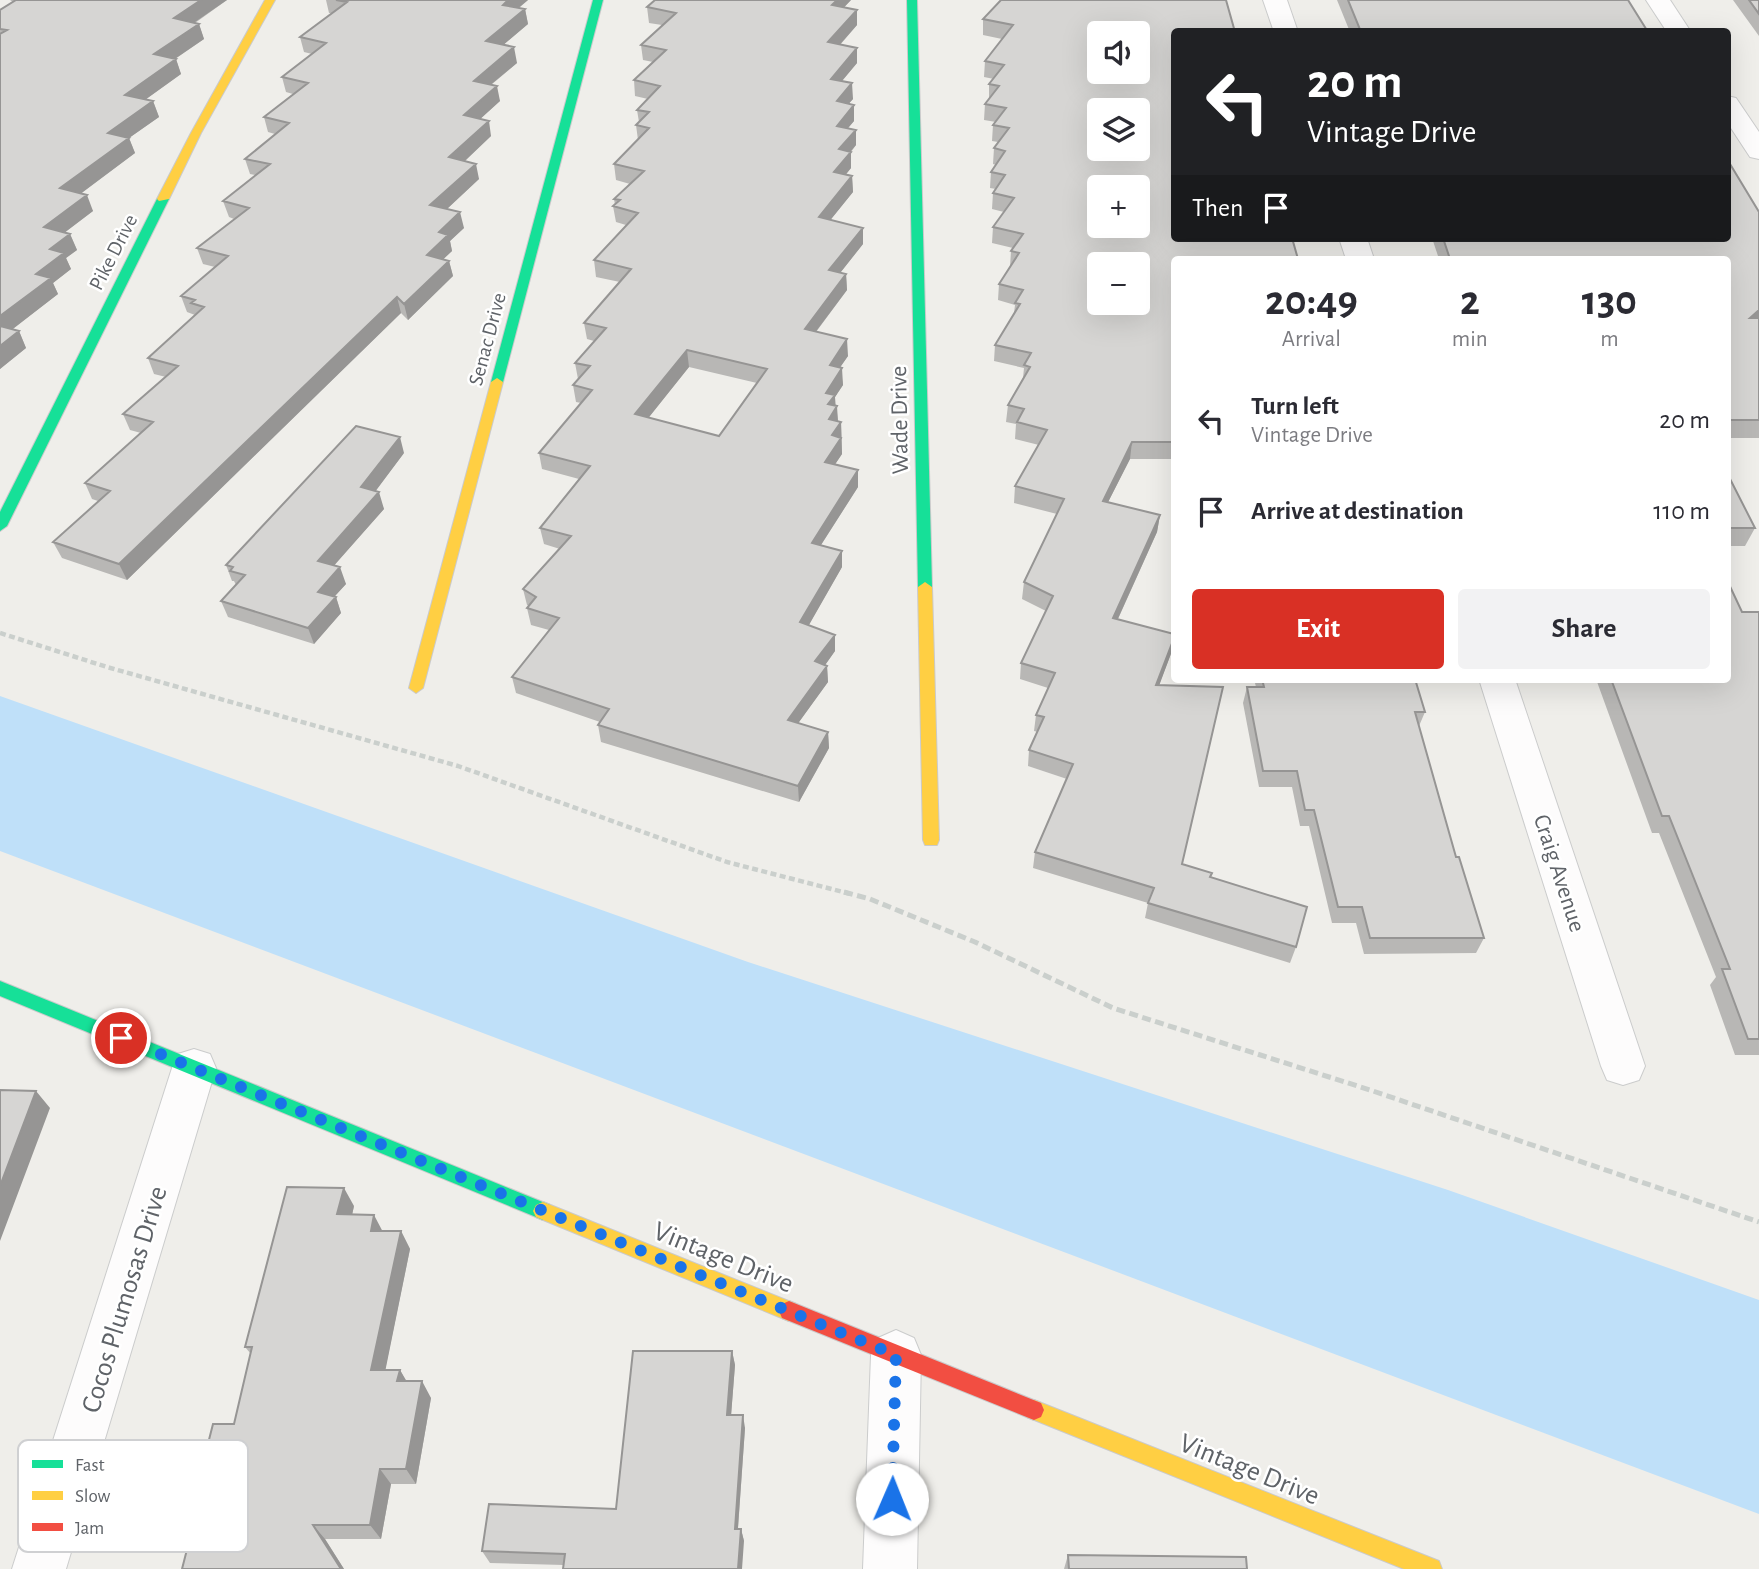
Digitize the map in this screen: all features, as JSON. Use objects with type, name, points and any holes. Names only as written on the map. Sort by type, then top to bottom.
[{"type":"street","name":"Pike Drive","points":[[0,526],[196,133],[270,0]]},
{"type":"street","name":"Senac Drive","points":[[416,688],[598,0]]},
{"type":"street","name":"Wade Drive","points":[[912,0],[931,840]]},
{"type":"street","points":[[1275,0],[1285,28]]},
{"type":"street","points":[[1658,0],[1676,28]]},
{"type":"street","points":[[1731,109],[1759,151]]},
{"type":"street","name":"Craig Avenue","points":[[1498,683],[1623,1066]]},
{"type":"street","name":"Vintage Drive","points":[[0,988],[896,1355],[1431,1569]]},
{"type":"street","name":"Cocos Plumosas Drive","points":[[79,1440],[194,1069]]},
{"type":"street","points":[[890,1569],[896,1355]]},
{"type":"street","name":"Cocos Plumosas Drive","points":[[39,1569],[44,1552]]},
{"type":"path","points":[[0,632],[107,667],[458,766],[727,862],[870,899],[975,942],[1113,1008],[1370,1090],[1759,1222]]},
{"type":"water","points":[[0,696],[748,962],[1448,1190],[1759,1300],[1759,1514],[0,851]]},
{"type":"building","points":[[16,0],[201,0],[174,18],[199,24],[154,54],[176,59],[125,95],[153,101],[108,133],[129,138],[60,188],[87,195],[44,227],[70,234],[50,249],[64,253],[36,274],[51,278],[0,316],[0,34],[7,30],[0,29],[0,10]]},
{"type":"building","points":[[336,0],[508,0],[503,5],[525,9],[486,41],[514,47],[474,81],[497,86],[464,115],[489,121],[449,157],[476,164],[430,205],[460,212],[439,232],[448,235],[427,255],[449,261],[404,304],[397,297],[119,564],[53,542],[110,491],[85,483],[153,422],[123,414],[178,366],[148,358],[204,307],[191,303],[195,300],[181,296],[228,256],[197,248],[249,208],[223,201],[270,164],[245,159],[289,123],[264,117],[308,83],[282,77],[326,43],[300,37],[347,2]]},
{"type":"building","points":[[655,0],[837,0],[832,5],[857,10],[828,42],[857,48],[831,79],[852,83],[837,101],[854,105],[837,126],[856,130],[839,149],[851,152],[834,172],[852,176],[819,217],[863,228],[829,270],[846,274],[805,329],[847,339],[830,365],[842,368],[826,393],[835,395],[828,404],[837,406],[829,419],[841,422],[832,435],[841,438],[825,462],[858,470],[812,543],[842,551],[800,622],[835,635],[815,661],[827,666],[788,720],[828,732],[798,786],[598,725],[609,709],[512,677],[559,618],[527,608],[536,597],[523,589],[571,536],[540,528],[590,466],[539,453],[592,390],[573,385],[590,366],[575,363],[606,328],[584,323],[631,269],[594,260],[638,213],[613,206],[620,200],[614,199],[644,171],[614,164],[649,128],[636,125],[649,112],[637,110],[660,86],[634,80],[666,50],[641,45],[676,13],[647,7]],"holes":[[[687,350],[767,369],[719,436],[635,414]]]},
{"type":"building","points":[[1001,0],[1226,0],[1234,28],[1171,28],[1171,242],[1293,242],[1297,256],[1171,256],[1171,442],[1132,442],[1103,501],[1160,515],[1113,618],[1171,633],[1171,646],[1156,685],[1223,687],[1182,864],[1212,873],[1210,877],[1307,907],[1296,947],[1148,903],[1154,888],[1035,852],[1073,764],[1029,750],[1044,717],[1036,715],[1055,673],[1021,663],[1053,596],[1024,582],[1064,499],[1015,486],[1047,430],[1017,422],[1024,409],[1008,405],[1030,367],[1024,365],[1031,353],[995,345],[1020,304],[1015,303],[1023,290],[999,284],[1019,253],[1011,251],[1023,234],[993,227],[1014,198],[993,193],[1005,175],[991,172],[1005,151],[994,148],[1009,128],[993,125],[1006,108],[985,104],[999,86],[989,84],[1004,65],[985,61],[1013,25],[983,19]]},
{"type":"building","points":[[1348,0],[1628,0],[1646,28],[1359,28]]},
{"type":"building","points":[[1749,0],[1759,0],[1759,14]]},
{"type":"building","points":[[1731,166],[1759,212],[1759,310],[1750,318],[1759,318],[1759,420],[1731,420],[1731,256],[1449,256],[1444,242],[1731,242]]},
{"type":"building","points":[[0,326],[19,331],[0,346]]},
{"type":"building","points":[[356,426],[400,437],[361,487],[379,492],[318,561],[340,567],[318,592],[336,597],[308,628],[221,601],[245,575],[230,571],[233,567],[226,565]]},
{"type":"building","points":[[1731,481],[1755,528],[1731,528]]},
{"type":"building","points":[[1731,589],[1742,612],[1759,612],[1759,1039],[1748,1039],[1722,969],[1730,969],[1669,816],[1662,816],[1612,683],[1731,683]]},
{"type":"building","points":[[1263,683],[1416,683],[1425,712],[1415,712],[1456,857],[1459,857],[1484,938],[1370,938],[1362,907],[1338,907],[1314,810],[1305,810],[1297,771],[1263,771],[1247,687],[1264,687]]},
{"type":"building","points":[[0,1090],[36,1091],[0,1186]]},
{"type":"building","points":[[287,1187],[344,1188],[337,1214],[374,1215],[371,1231],[401,1231],[371,1370],[400,1370],[397,1381],[422,1381],[406,1469],[380,1469],[370,1525],[313,1525],[341,1569],[182,1569],[186,1552],[248,1552],[248,1440],[209,1440],[213,1424],[234,1424],[252,1347],[245,1347]]},
{"type":"building","points":[[633,1351],[732,1351],[727,1415],[743,1415],[735,1529],[741,1529],[738,1569],[563,1569],[565,1554],[482,1551],[489,1504],[616,1509]]},
{"type":"building","points":[[1068,1555],[1246,1557],[1247,1569],[1069,1569]]},
{"type":"traffic: fast","points":[[497,382],[598,0]]},
{"type":"traffic: fast","points":[[912,0],[925,587]]},
{"type":"traffic: fast","points":[[0,526],[163,199]]},
{"type":"traffic: fast","points":[[0,988],[543,1211]]},
{"type":"traffic: slow","points":[[163,199],[196,133],[270,0]]},
{"type":"traffic: slow","points":[[416,688],[497,382]]},
{"type":"traffic: slow","points":[[925,587],[931,840]]},
{"type":"traffic: slow","points":[[543,1211],[789,1311]]},
{"type":"traffic: slow","points":[[1034,1410],[1431,1569]]},
{"type":"traffic: jam","points":[[789,1311],[1034,1410]]},
{"type":"route","points":[[121,1038],[896,1355],[892,1499]]}]
